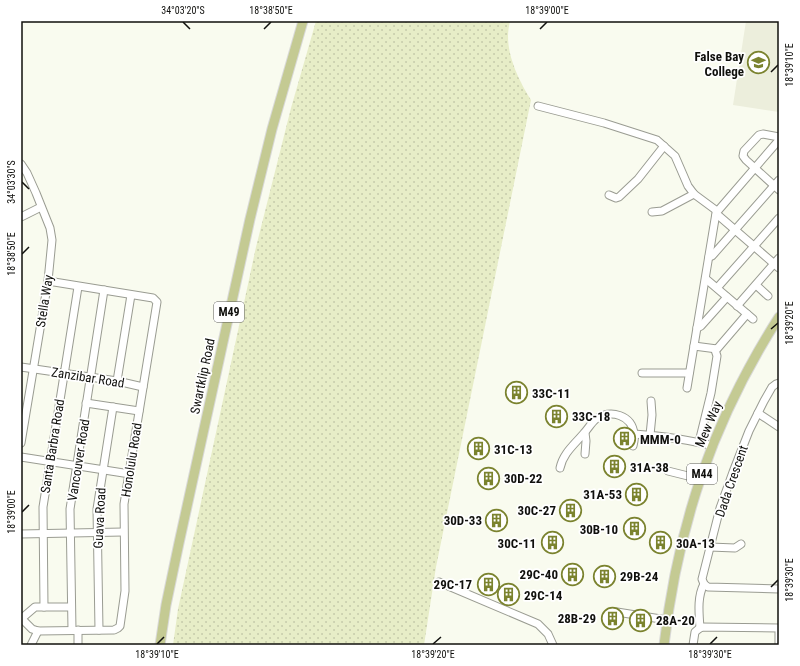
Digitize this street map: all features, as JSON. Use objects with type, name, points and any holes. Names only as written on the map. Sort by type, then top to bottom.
[{"type":"main road","name":"Swartklip Road","points":[[160,645],[174,566],[253,206],[272,129],[303,21]]},
{"type":"main road","name":"Mew Way","points":[[664,645],[671,597],[684,533],[700,479],[742,380],[779,317]]},
{"type":"street","points":[[538,106],[604,123],[657,140],[675,156],[688,186],[694,194],[754,246],[777,263],[737,306]]},
{"type":"street","points":[[687,388],[716,213],[754,168],[779,138],[759,134],[744,151],[743,155],[745,159],[754,168],[777,185],[712,256],[709,257]]},
{"type":"street","points":[[609,195],[616,198],[619,197],[642,174],[664,146]]},
{"type":"street","name":"Stella Way","points":[[21,164],[29,176],[52,233],[48,281],[33,369],[24,404],[21,443]]},
{"type":"street","points":[[652,212],[662,211],[694,194]]},
{"type":"street","points":[[21,217],[41,207]]},
{"type":"street","points":[[717,288],[779,218]]},
{"type":"street","points":[[706,279],[750,317],[715,350]]},
{"type":"street","name":"Honolulu Road","points":[[38,631],[116,630],[119,627],[125,586],[124,508],[157,302],[154,298],[48,281]]},
{"type":"street","points":[[756,285],[768,296]]},
{"type":"street","name":"Santa Barbra Road","points":[[44,607],[42,534],[43,507],[63,373],[78,287]]},
{"type":"street","name":"Vancouver Road","points":[[78,645],[72,607],[70,509],[104,290]]},
{"type":"street","points":[[117,381],[131,295]]},
{"type":"street","points":[[697,328],[701,326],[727,297]]},
{"type":"street","points":[[694,346],[715,350]]},
{"type":"street","points":[[699,442],[711,393],[717,356],[715,350]]},
{"type":"street","name":"Zanzibar Road","points":[[21,367],[117,381],[143,387]]},
{"type":"street","points":[[642,373],[689,373]]},
{"type":"street","name":"Dada Crescent","points":[[700,628],[701,589],[704,584],[702,578],[720,508],[733,472],[758,413],[772,387],[779,383]]},
{"type":"street","points":[[650,435],[651,400]]},
{"type":"street","points":[[86,403],[139,411]]},
{"type":"street","name":"Guava Road","points":[[99,630],[97,509],[113,407]]},
{"type":"street","points":[[758,413],[779,427]]},
{"type":"street","points":[[560,468],[561,461],[569,450],[596,419],[612,414],[619,415],[628,421],[634,434],[633,446]]},
{"type":"street","points":[[585,433],[585,454]]},
{"type":"street","points":[[634,434],[699,442],[713,446]]},
{"type":"street","points":[[21,457],[50,460],[130,474]]},
{"type":"street","points":[[668,471],[700,479]]},
{"type":"street","points":[[21,534],[124,532]]},
{"type":"street","points":[[710,547],[735,548],[742,544]]},
{"type":"street","points":[[440,582],[538,624],[548,634],[553,645]]},
{"type":"street","points":[[704,584],[710,587],[779,589]]},
{"type":"street","points":[[31,645],[38,631],[30,627],[21,618],[33,608],[72,607]]},
{"type":"street","points":[[617,612],[667,620]]},
{"type":"street","points":[[693,645],[694,633],[700,628],[779,628]]},
{"type":"street","points":[[779,632],[779,645]]},
{"type":"shaded area","name":"False Bay College","points":[[746,21],[779,21],[779,112],[733,105]]},
{"type":"green space","points":[[316,21],[510,21],[508,36],[512,62],[531,100],[436,567],[424,645],[173,645],[178,609],[256,247],[291,108]]},
{"type":"place","name":"False Bay College","points":[[759,63]]},
{"type":"place","name":"33C-11","points":[[517,393]]},
{"type":"place","name":"33C-18","points":[[556,416]]},
{"type":"place","name":"MMM-0","points":[[625,439]]},
{"type":"place","name":"31C-13","points":[[478,449]]},
{"type":"place","name":"31A-38","points":[[615,467]]},
{"type":"place","name":"30D-22","points":[[489,478]]},
{"type":"place","name":"31A-53","points":[[637,494]]},
{"type":"place","name":"30C-27","points":[[571,510]]},
{"type":"place","name":"30D-33","points":[[497,520]]},
{"type":"place","name":"30B-10","points":[[634,529]]},
{"type":"place","name":"30C-11","points":[[552,543]]},
{"type":"place","name":"30A-13","points":[[660,543]]},
{"type":"place","name":"29C-40","points":[[573,574]]},
{"type":"place","name":"29B-24","points":[[605,576]]},
{"type":"place","name":"29C-17","points":[[488,584]]},
{"type":"place","name":"29C-14","points":[[509,595]]},
{"type":"place","name":"28B-29","points":[[612,618]]},
{"type":"place","name":"28A-20","points":[[641,620]]}]
